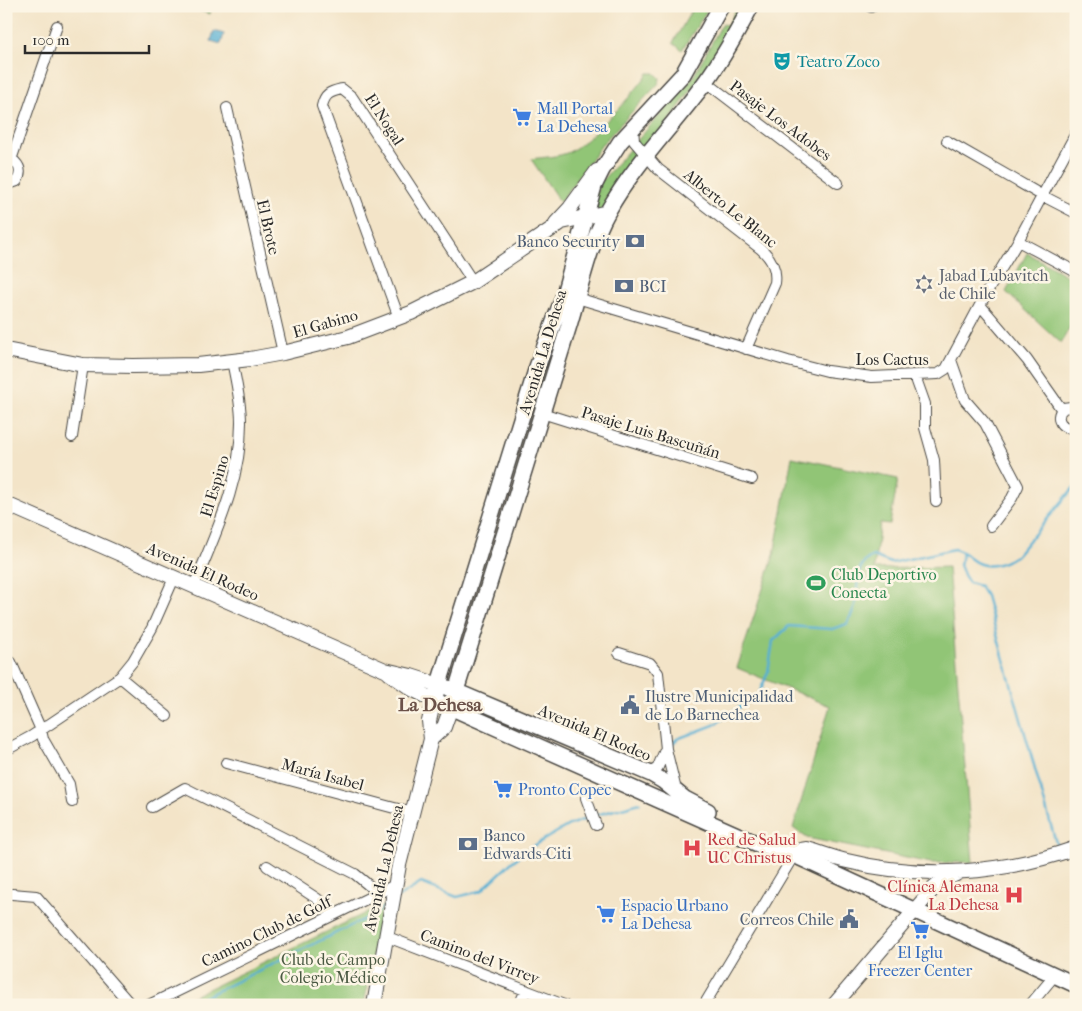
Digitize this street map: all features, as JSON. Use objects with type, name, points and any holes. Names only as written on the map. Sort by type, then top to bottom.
[{"type":"main road","name":"Avenida La Dehesa","points":[[374,1005],[395,885],[431,739],[429,722],[434,700],[537,367],[564,298],[584,217],[594,186],[614,149],[683,74],[721,6]]},
{"type":"main road","name":"Avenida La Dehesa","points":[[431,739],[444,727],[451,708],[595,241],[608,212],[646,156],[706,82],[729,46],[750,6]]},
{"type":"main road","name":"El Gabino","points":[[551,228],[570,208],[614,149]]},
{"type":"main road","name":"El Gabino","points":[[6,350],[83,365],[181,366],[232,362],[283,353],[348,337],[399,318],[473,282],[562,222],[608,212]]},
{"type":"main road","name":"Avenida El Rodeo","points":[[6,504],[385,670],[439,685],[651,774],[694,804],[768,839],[788,852],[914,912],[1076,985]]},
{"type":"main road","name":"Avenida El Rodeo","points":[[385,670],[412,689],[451,708],[760,845],[788,852],[808,849],[868,866],[923,873],[959,873],[1021,863],[1076,848]]},
{"type":"main road","points":[[527,741],[524,734],[526,728],[539,727]]},
{"type":"main road","points":[[923,873],[932,881],[932,890]]},
{"type":"main road","points":[[834,1005],[932,890],[944,880],[959,873]]},
{"type":"street","points":[[7,187],[16,181],[20,173],[18,165],[9,160],[57,26]]},
{"type":"street","name":"Pasaje Los Adobes","points":[[706,82],[838,183]]},
{"type":"street","name":"El Nogal","points":[[399,318],[322,106],[325,95],[329,93],[342,90],[352,96],[473,282]]},
{"type":"street","name":"El Brote","points":[[227,108],[283,353]]},
{"type":"street","name":"Alberto Le Blanc","points":[[633,128],[634,141],[658,169],[761,249],[773,263],[776,275],[775,283],[746,349]]},
{"type":"street","name":"Los Cactus","points":[[577,298],[805,366],[872,378],[941,373],[946,369],[980,305],[1018,241],[1076,133]]},
{"type":"street","points":[[947,141],[1076,213]]},
{"type":"street","points":[[1018,241],[1076,272]]},
{"type":"street","points":[[980,305],[1027,360],[1062,410]]},
{"type":"street","points":[[951,360],[965,400],[985,423],[1018,486],[1012,498],[991,526]]},
{"type":"street","name":"El Espino","points":[[194,586],[230,497],[239,461],[241,411],[232,362]]},
{"type":"street","points":[[72,437],[83,365]]},
{"type":"street","points":[[915,376],[925,404],[924,428],[934,460],[936,502]]},
{"type":"street","points":[[1076,410],[1071,407],[1062,410],[1058,418],[1060,424],[1067,428],[1076,426]]},
{"type":"street","name":"Pasaje Luis Bascuñán","points":[[542,413],[752,480]]},
{"type":"street","points":[[6,750],[41,730],[120,677],[133,661],[152,628],[174,578]]},
{"type":"street","points":[[619,652],[647,662],[656,669],[666,750],[676,790]]},
{"type":"street","points":[[11,662],[41,730],[43,739],[69,784],[72,802]]},
{"type":"street","points":[[120,677],[167,716]]},
{"type":"street","points":[[651,774],[661,762],[666,750]]},
{"type":"street","name":"María Isabel","points":[[226,763],[413,814]]},
{"type":"street","points":[[152,807],[185,788],[355,874],[378,893]]},
{"type":"street","points":[[586,798],[594,819]]},
{"type":"street","points":[[704,1005],[788,852]]},
{"type":"street","points":[[267,866],[316,898],[336,914]]},
{"type":"street","name":"Camino Club de Golf","points":[[149,1005],[395,885]]},
{"type":"street","points":[[12,894],[36,896],[131,1005]]},
{"type":"street","name":"Camino del Virrey","points":[[385,936],[564,1005]]},
{"type":"street","points":[[1030,1005],[1055,976]]},
{"type":"street","points":[[519,1005],[526,990]]},
{"type":"green space","points":[[185,6],[212,6],[210,14]]},
{"type":"green space","points":[[694,6],[710,6],[682,50],[673,43]]},
{"type":"green space","points":[[737,6],[744,6],[722,47],[606,209],[591,214],[599,184],[693,77],[722,24],[728,25]]},
{"type":"green space","points":[[648,73],[655,73],[660,78],[659,83],[603,143],[560,202],[531,159],[561,155],[577,147],[612,116]]},
{"type":"green space","points":[[1027,253],[1076,281],[1076,316],[1061,343],[1006,292]]},
{"type":"green space","points":[[792,457],[898,479],[890,524],[880,523],[874,569],[948,567],[973,862],[931,863],[807,838],[793,828],[830,706],[737,668],[774,555]]},
{"type":"green space","name":"Club de Campo Colegio Médico","points":[[382,905],[364,1005],[175,1005]]},
{"type":"water","points":[[214,31],[224,34],[221,44],[211,41]]},
{"type":"waterway","points":[[672,744],[677,739],[714,725],[759,694],[768,672],[773,641],[789,626],[832,629],[847,624],[854,610],[859,571],[866,560],[873,556],[891,563],[954,549],[982,565],[1000,564],[1016,556],[1076,485]]},
{"type":"waterway","points":[[963,552],[960,565],[964,575],[969,583],[980,586],[986,596],[1056,843]]},
{"type":"waterway","points":[[596,815],[640,803]]},
{"type":"waterway","points":[[399,897],[421,883],[457,897],[481,891],[513,861],[533,846],[569,825],[591,817]]},
{"type":"waterway","points":[[188,1005],[371,916],[384,907]]},
{"type":"place","name":"Teatro Zoco","points":[[782,61]]},
{"type":"place","name":"Mall Portal La Dehesa","points":[[522,117]]},
{"type":"place","name":"Banco Security","points":[[635,241]]},
{"type":"place","name":"Jabad Lubavitch de Chile","points":[[924,284]]},
{"type":"place","name":"BCI","points":[[624,286]]},
{"type":"place","name":"Club Deportivo Conecta","points":[[816,583]]},
{"type":"place","name":"Ilustre Municipalidad de Lo Barnechea","points":[[630,705]]},
{"type":"place","name":"Pronto Copec","points":[[503,789]]},
{"type":"place","name":"Banco Edwards-Citi","points":[[468,844]]},
{"type":"place","name":"Red de Salud UC Christus","points":[[692,848]]},
{"type":"place","name":"Clínica Alemana La Dehesa","points":[[1014,895]]},
{"type":"place","name":"Espacio Urbano La Dehesa","points":[[606,914]]},
{"type":"place","name":"Correos Chile","points":[[849,919]]},
{"type":"place","name":"El Iglu Freezer Center","points":[[920,930]]},
{"type":"district","name":"La Dehesa","points":[[440,704]]}]
